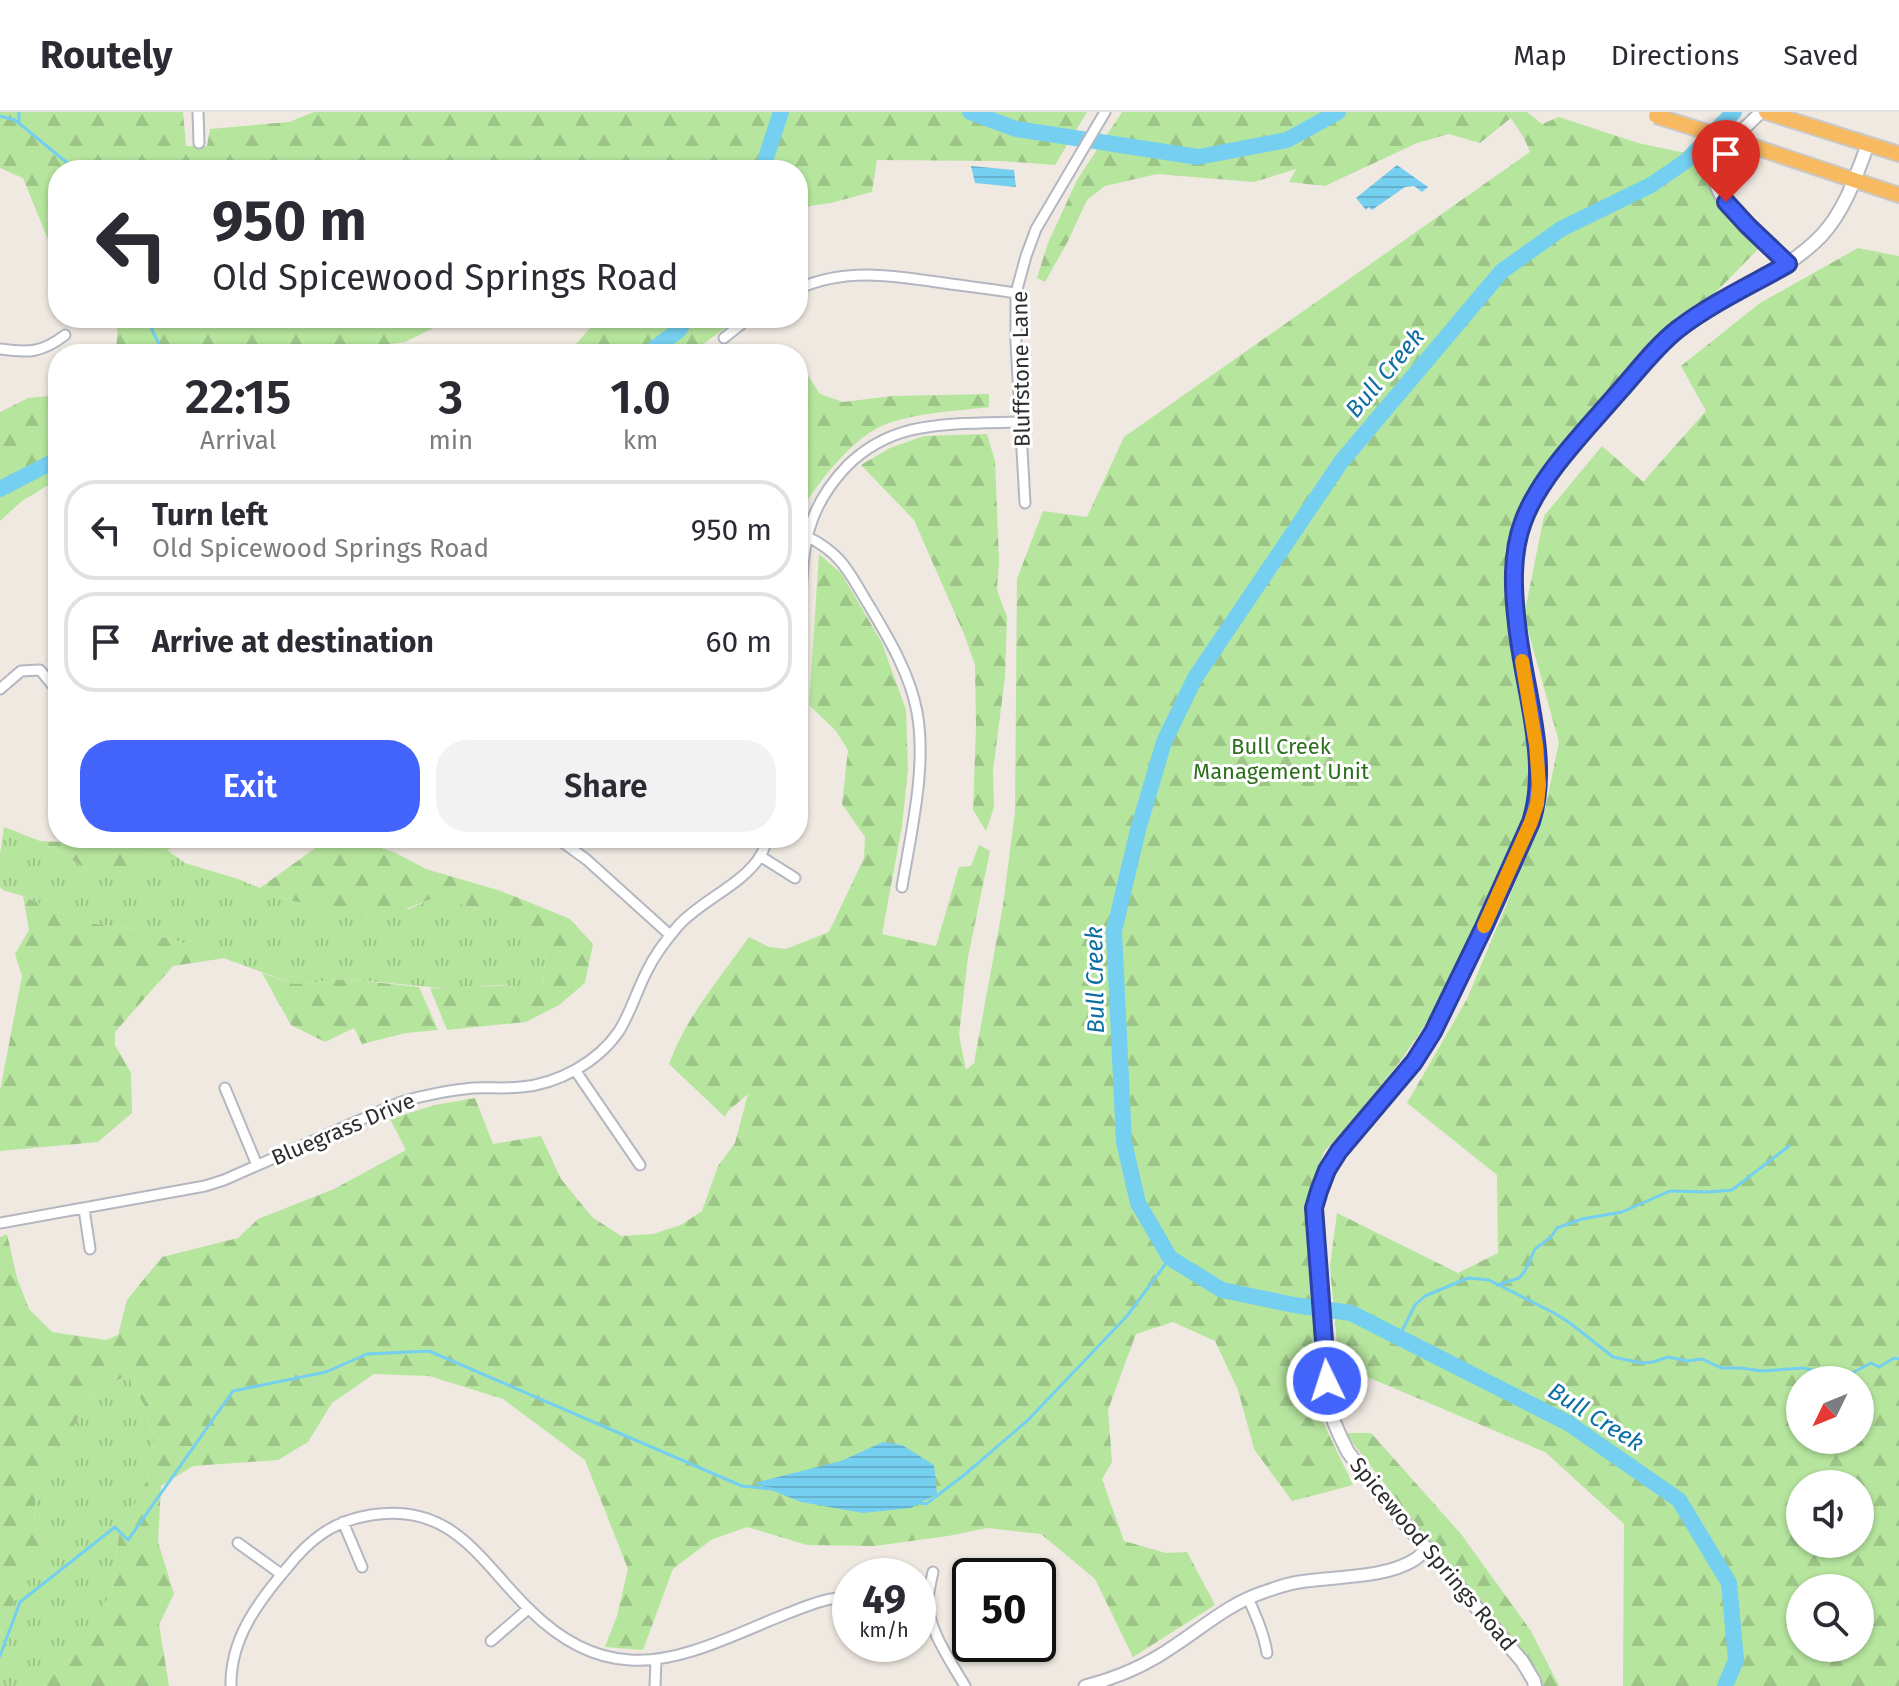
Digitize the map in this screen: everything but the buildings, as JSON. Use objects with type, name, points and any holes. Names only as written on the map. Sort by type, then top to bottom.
[{"type":"highway","points":[[1764,112],[1899,154]]},
{"type":"highway","points":[[1649,114],[1899,195]]},
{"type":"main road","name":"Spicewood Springs Road","points":[[1535,1686],[1522,1661],[1380,1494],[1341,1438],[1330,1407],[1314,1208],[1327,1170],[1339,1151],[1414,1062],[1433,1032],[1484,927],[1537,804],[1538,755],[1515,599],[1516,547],[1523,521],[1545,481],[1572,446],[1675,331],[1788,264],[1832,224],[1854,181],[1868,144]]},
{"type":"street","points":[[198,112],[199,143]]},
{"type":"street","name":"Bluffstone Lane","points":[[1025,503],[1016,293],[1036,229],[1105,112]]},
{"type":"street","points":[[1764,112],[1721,151],[1715,169],[1715,184],[1733,210],[1788,264]]},
{"type":"street","points":[[808,284],[861,274],[886,274],[1016,293]]},
{"type":"street","points":[[724,338],[736,328]]},
{"type":"street","points":[[53,344],[65,335]]},
{"type":"street","points":[[0,349],[32,352],[48,347]]},
{"type":"street","points":[[808,531],[832,483],[872,446],[920,428],[1021,422]]},
{"type":"street","points":[[808,537],[824,545],[841,560],[890,640],[917,711],[917,794],[902,887]]},
{"type":"street","points":[[0,689],[21,671],[40,670],[48,680]]},
{"type":"street","points":[[571,848],[670,935]]},
{"type":"street","name":"Bluegrass Drive","points":[[0,1223],[205,1186],[401,1102],[469,1088],[521,1088],[575,1070],[607,1045],[618,1032],[646,971],[670,935],[694,910],[740,877],[764,848]]},
{"type":"street","points":[[760,856],[795,878]]},
{"type":"street","points":[[575,1070],[640,1165]]},
{"type":"street","points":[[225,1088],[257,1165]]},
{"type":"street","points":[[84,1209],[90,1249]]},
{"type":"street","points":[[231,1686],[231,1668],[243,1632],[252,1612],[281,1574],[314,1538],[343,1522],[368,1515],[391,1512],[425,1517],[451,1529],[472,1546],[528,1609],[563,1638],[585,1649],[628,1660],[656,1660],[685,1654],[813,1603],[832,1600]]},
{"type":"street","points":[[343,1522],[362,1567]]},
{"type":"street","points":[[238,1543],[281,1574]]},
{"type":"street","points":[[1091,1685],[1146,1663],[1248,1598],[1299,1582],[1393,1568],[1413,1561],[1428,1548]]},
{"type":"street","points":[[1248,1598],[1267,1653]]},
{"type":"street","points":[[491,1641],[528,1609]]},
{"type":"street","points":[[936,1631],[965,1686]]},
{"type":"street","points":[[655,1686],[656,1660]]},
{"type":"green space","points":[[0,112],[183,112],[186,146],[207,146],[210,129],[289,122],[314,112],[1087,112],[1055,165],[1001,161],[877,160],[872,192],[808,208],[808,160],[48,160],[48,239],[23,178],[0,168]]},
{"type":"green space","name":"Bull Creek Management Unit","points":[[1122,112],[1527,112],[1542,124],[1559,117],[1638,143],[1700,156],[1704,179],[1721,205],[1762,245],[1715,293],[1676,317],[1539,477],[1518,511],[1505,551],[1505,586],[1510,644],[1530,748],[1529,796],[1520,827],[1484,912],[1431,1016],[1401,1060],[1324,1152],[1308,1196],[1315,1301],[1312,1399],[1353,1485],[1292,1501],[1254,1449],[1238,1390],[1215,1341],[1173,1322],[1136,1334],[1108,1410],[1112,1462],[1102,1479],[1124,1541],[1166,1553],[1187,1552],[1215,1605],[1133,1657],[1095,1579],[1041,1534],[987,1528],[874,1546],[807,1545],[747,1527],[711,1540],[673,1569],[643,1650],[605,1647],[617,1616],[628,1569],[585,1460],[503,1399],[429,1376],[374,1374],[332,1403],[308,1442],[278,1460],[193,1466],[161,1486],[158,1542],[174,1594],[159,1624],[169,1686],[46,1686],[38,1683],[61,1669],[94,1629],[113,1586],[119,1534],[146,1482],[154,1440],[145,1407],[128,1376],[109,1383],[91,1395],[36,1494],[34,1525],[45,1552],[21,1587],[0,1632],[0,1237],[7,1234],[17,1278],[29,1309],[52,1332],[106,1340],[118,1335],[127,1300],[162,1257],[238,1238],[258,1219],[334,1189],[406,1150],[390,1119],[435,1105],[475,1098],[493,1144],[541,1136],[561,1179],[592,1217],[621,1236],[653,1234],[681,1225],[702,1211],[718,1166],[735,1143],[748,1094],[725,1117],[669,1064],[676,1047],[704,998],[749,937],[769,947],[786,949],[829,932],[864,858],[865,837],[842,804],[848,750],[836,731],[809,705],[819,554],[841,573],[882,643],[906,710],[908,769],[902,826],[882,934],[936,946],[959,867],[971,866],[979,845],[990,851],[968,957],[959,1035],[966,1070],[974,1063],[1003,905],[1015,812],[1017,579],[1043,511],[1087,517],[1124,437],[1530,152],[1511,118],[1480,143],[1449,134],[1417,143],[1325,186],[1289,182],[1296,169],[1254,182],[1157,174],[1105,186],[1087,200],[1045,282],[1037,278],[1048,243],[1077,180]]},
{"type":"green space","points":[[1858,248],[1899,256],[1899,1686],[1623,1686],[1624,1524],[1545,1452],[1339,1365],[1330,1266],[1337,1213],[1458,1273],[1498,1253],[1497,1175],[1407,1103],[1467,999],[1544,814],[1559,742],[1524,616],[1544,516],[1602,446],[1643,482],[1706,411],[1681,366],[1760,303]]},
{"type":"green space","points":[[117,328],[434,328],[405,342],[390,344],[117,344]]},
{"type":"green space","points":[[590,328],[725,328],[703,344],[576,344]]},
{"type":"green space","points":[[808,376],[820,394],[843,402],[892,396],[989,394],[989,407],[913,416],[876,429],[849,449],[808,500]]},
{"type":"green space","points":[[48,396],[48,485],[22,501],[0,521],[0,412],[28,398]]},
{"type":"green space","points":[[987,434],[995,461],[999,561],[997,590],[1007,617],[1005,677],[993,771],[994,807],[986,831],[973,810],[975,665],[914,520],[861,465],[890,448],[924,436]]},
{"type":"green space","points":[[4,827],[40,841],[97,875],[150,853],[167,850],[185,863],[238,879],[289,900],[409,909],[432,899],[455,902],[503,918],[537,941],[546,952],[543,983],[527,988],[497,985],[452,989],[346,979],[294,984],[183,943],[135,929],[80,922],[3,890],[0,887]]},
{"type":"green space","points":[[52,848],[171,848],[150,853],[144,868],[123,877],[97,875]]},
{"type":"green space","points":[[315,848],[382,848],[426,869],[501,891],[570,919],[593,944],[585,983],[559,1005],[526,1022],[447,1030],[430,988],[524,987],[543,983],[546,952],[537,941],[503,918],[455,902],[432,899],[378,919],[289,900],[260,888]]},
{"type":"green space","points":[[23,896],[80,922],[135,929],[225,958],[173,966],[115,1032],[115,1045],[131,1073],[132,1113],[98,1142],[0,1151],[0,1091],[22,976],[15,954],[29,930]]},
{"type":"green space","points":[[262,973],[294,984],[346,979],[419,987],[438,1030],[406,1033],[362,1044],[354,1028],[325,1042],[291,1025]]},
{"type":"green space","points":[[128,1376],[145,1407],[154,1440],[146,1482],[119,1534],[113,1586],[94,1629],[61,1669],[39,1683],[46,1686],[0,1686],[0,1632],[21,1587],[45,1552],[34,1525],[36,1494],[91,1395],[109,1383]]},
{"type":"green space","points":[[1345,1433],[1371,1433],[1461,1534],[1531,1631],[1559,1686],[1542,1686]]},
{"type":"water","points":[[1397,165],[1428,187],[1422,192],[1414,186],[1405,187],[1372,210],[1369,207],[1366,210],[1356,198]]},
{"type":"water","points":[[971,166],[1014,170],[1016,187],[975,183]]},
{"type":"water","points":[[883,1442],[902,1445],[934,1465],[937,1494],[911,1508],[863,1513],[801,1502],[754,1483],[841,1461]]},
{"type":"waterway","points":[[19,112],[19,123]]},
{"type":"waterway","points":[[765,160],[781,112]]},
{"type":"waterway","points":[[970,112],[1016,129],[1198,157],[1287,140],[1338,112]]},
{"type":"waterway","name":"Bull Creek","points":[[1725,1686],[1736,1660],[1729,1583],[1679,1500],[1568,1423],[1351,1313],[1222,1290],[1170,1258],[1138,1203],[1124,1142],[1114,931],[1138,830],[1164,742],[1195,678],[1341,462],[1502,271],[1561,229],[1651,185],[1686,161],[1734,112]]},
{"type":"waterway","points":[[0,116],[15,120],[64,160]]},
{"type":"waterway","points":[[151,328],[159,344]]},
{"type":"waterway","points":[[660,344],[680,328]]},
{"type":"waterway","points":[[0,489],[48,464]]},
{"type":"waterway","points":[[1497,1285],[1519,1278],[1535,1249],[1557,1228],[1582,1219],[1622,1212],[1670,1191],[1732,1190],[1789,1146]]},
{"type":"waterway","points":[[919,1503],[926,1504],[963,1476],[1028,1420],[1127,1316],[1170,1258]]},
{"type":"waterway","points":[[1399,1337],[1415,1305],[1425,1296],[1468,1278],[1489,1280],[1554,1313],[1613,1357],[1642,1363],[1668,1357],[1687,1361],[1702,1359],[1721,1368],[1762,1371],[1803,1368],[1836,1376],[1852,1373],[1871,1363],[1879,1367],[1894,1358],[1899,1359]]},
{"type":"waterway","points":[[0,1656],[20,1602],[115,1527],[128,1540],[233,1391],[326,1372],[367,1354],[429,1351],[742,1486],[772,1489]]},
{"type":"slow traffic","points":[[1484,926],[1537,804],[1539,766],[1522,661]]},
{"type":"route","points":[[1327,1381],[1314,1208],[1319,1191],[1339,1151],[1414,1062],[1433,1032],[1484,927],[1537,804],[1539,766],[1515,599],[1516,547],[1523,521],[1545,481],[1572,446],[1675,331],[1788,264],[1726,202]]}]
